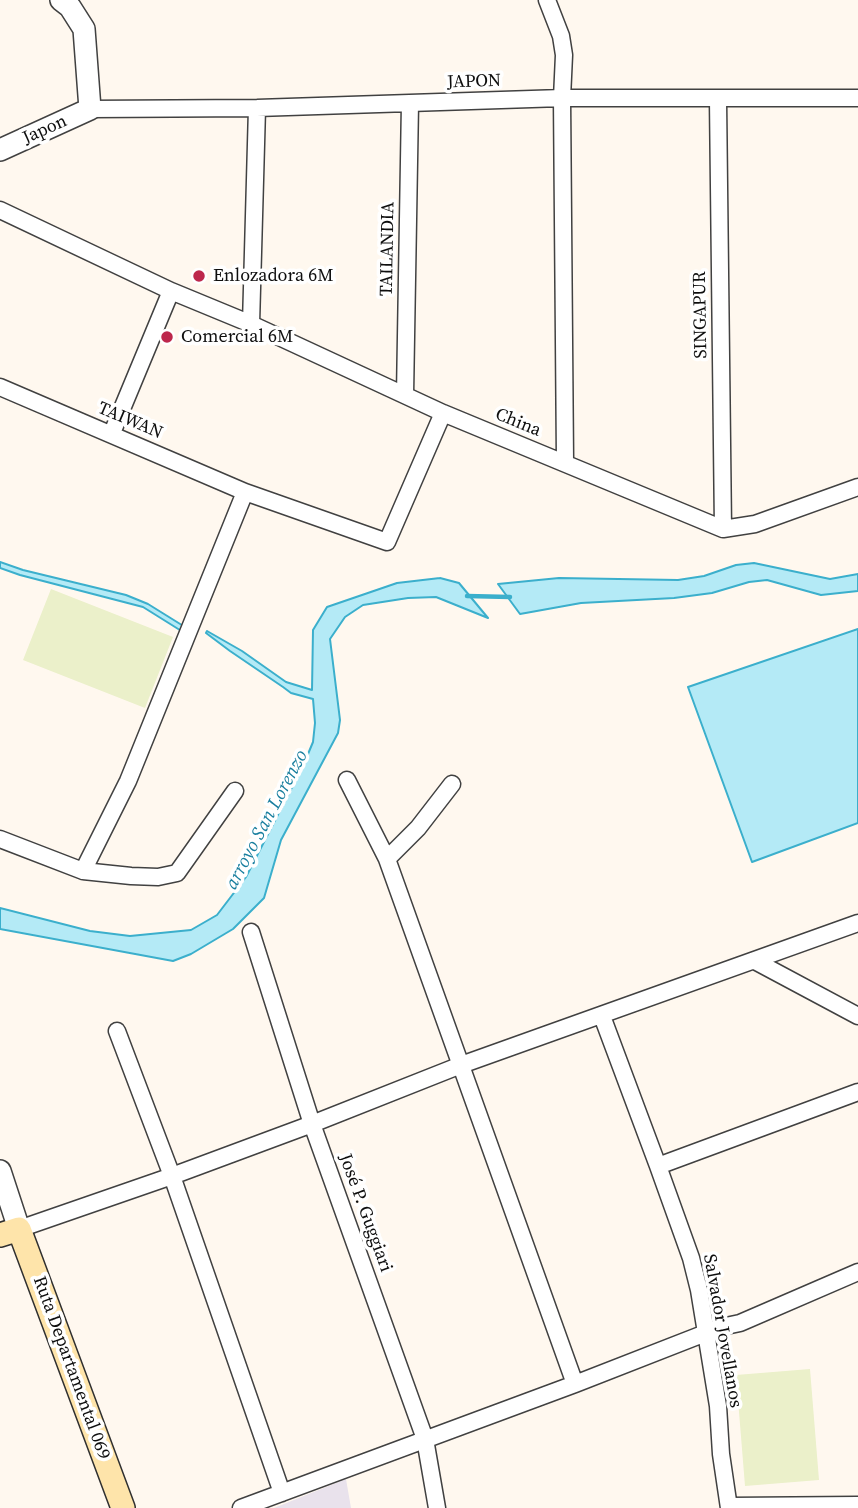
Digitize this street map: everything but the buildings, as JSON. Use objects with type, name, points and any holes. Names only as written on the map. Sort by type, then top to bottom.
[{"type":"main road","name":"Ruta Departamental 069","points":[[9,1232],[123,1508]]},
{"type":"street","points":[[61,0],[70,7],[84,29],[90,109]]},
{"type":"street","points":[[547,0],[561,36],[564,55],[562,98],[565,463]]},
{"type":"street","name":"JAPON","points":[[90,109],[257,108],[562,98],[858,98]]},
{"type":"street","name":"SINGAPUR","points":[[718,100],[723,529]]},
{"type":"street","name":"TAILANDIA","points":[[405,395],[410,103]]},
{"type":"street","points":[[251,324],[257,108]]},
{"type":"street","name":"Japon","points":[[0,150],[90,109]]},
{"type":"street","name":"China","points":[[0,210],[170,291],[251,324],[443,413],[723,529]]},
{"type":"street","points":[[112,433],[170,291]]},
{"type":"street","name":"TAIWAN","points":[[0,387],[245,492],[387,542],[443,413]]},
{"type":"street","points":[[723,529],[755,524],[858,487]]},
{"type":"street","points":[[83,871],[128,781],[245,492]]},
{"type":"street","points":[[347,780],[387,859],[575,1384]]},
{"type":"street","points":[[387,859],[418,828],[452,785]]},
{"type":"street","points":[[0,839],[83,871],[158,877],[177,873],[235,790]]},
{"type":"street","points":[[0,1171],[9,1232],[172,1176],[461,1065],[858,923]]},
{"type":"street","name":"José P. Guggiari","points":[[251,932],[312,1124],[425,1439],[436,1508]]},
{"type":"street","points":[[755,961],[858,1016]]},
{"type":"street","name":"Salvador Jovellanos","points":[[602,1016],[691,1258],[699,1290],[718,1406],[721,1454],[729,1507]]},
{"type":"street","points":[[117,1031],[172,1176],[282,1493]]},
{"type":"street","points":[[659,1166],[858,1092]]},
{"type":"street","points":[[242,1508],[728,1324],[740,1323],[858,1272]]},
{"type":"street","points":[[729,1507],[858,1505]]},
{"type":"shaded area","points":[[346,1479],[351,1508],[274,1508]]},
{"type":"green space","points":[[51,589],[173,637],[145,708],[23,660]]},
{"type":"green space","points":[[810,1369],[819,1480],[745,1486],[736,1375]]},
{"type":"water","points":[[0,562],[126,595],[148,604],[185,627],[183,632],[143,607],[0,568]]},
{"type":"water","points":[[754,563],[830,579],[858,574],[858,591],[821,595],[767,580],[749,582],[712,593],[581,603],[520,614],[498,584],[559,578],[678,580]]},
{"type":"water","points":[[440,578],[459,583],[488,618],[436,597],[408,598],[363,605],[345,617],[330,639],[340,720],[338,733],[281,840],[264,898],[233,929],[191,954],[173,961],[0,929],[0,908],[90,931],[130,936],[191,930],[217,915],[246,877],[303,766],[313,742],[315,723],[313,699],[291,693],[230,651],[206,633],[207,631],[242,651],[286,682],[312,690],[313,630],[327,607],[397,583]]},
{"type":"water","points":[[858,629],[858,823],[752,862],[688,687]]},
{"type":"waterway","name":"arroyo San Lorenzo","points":[[467,596],[510,597]]},
{"type":"place","name":"Enlozadora 6M","points":[[199,276]]},
{"type":"place","name":"Comercial 6M","points":[[167,337]]}]
